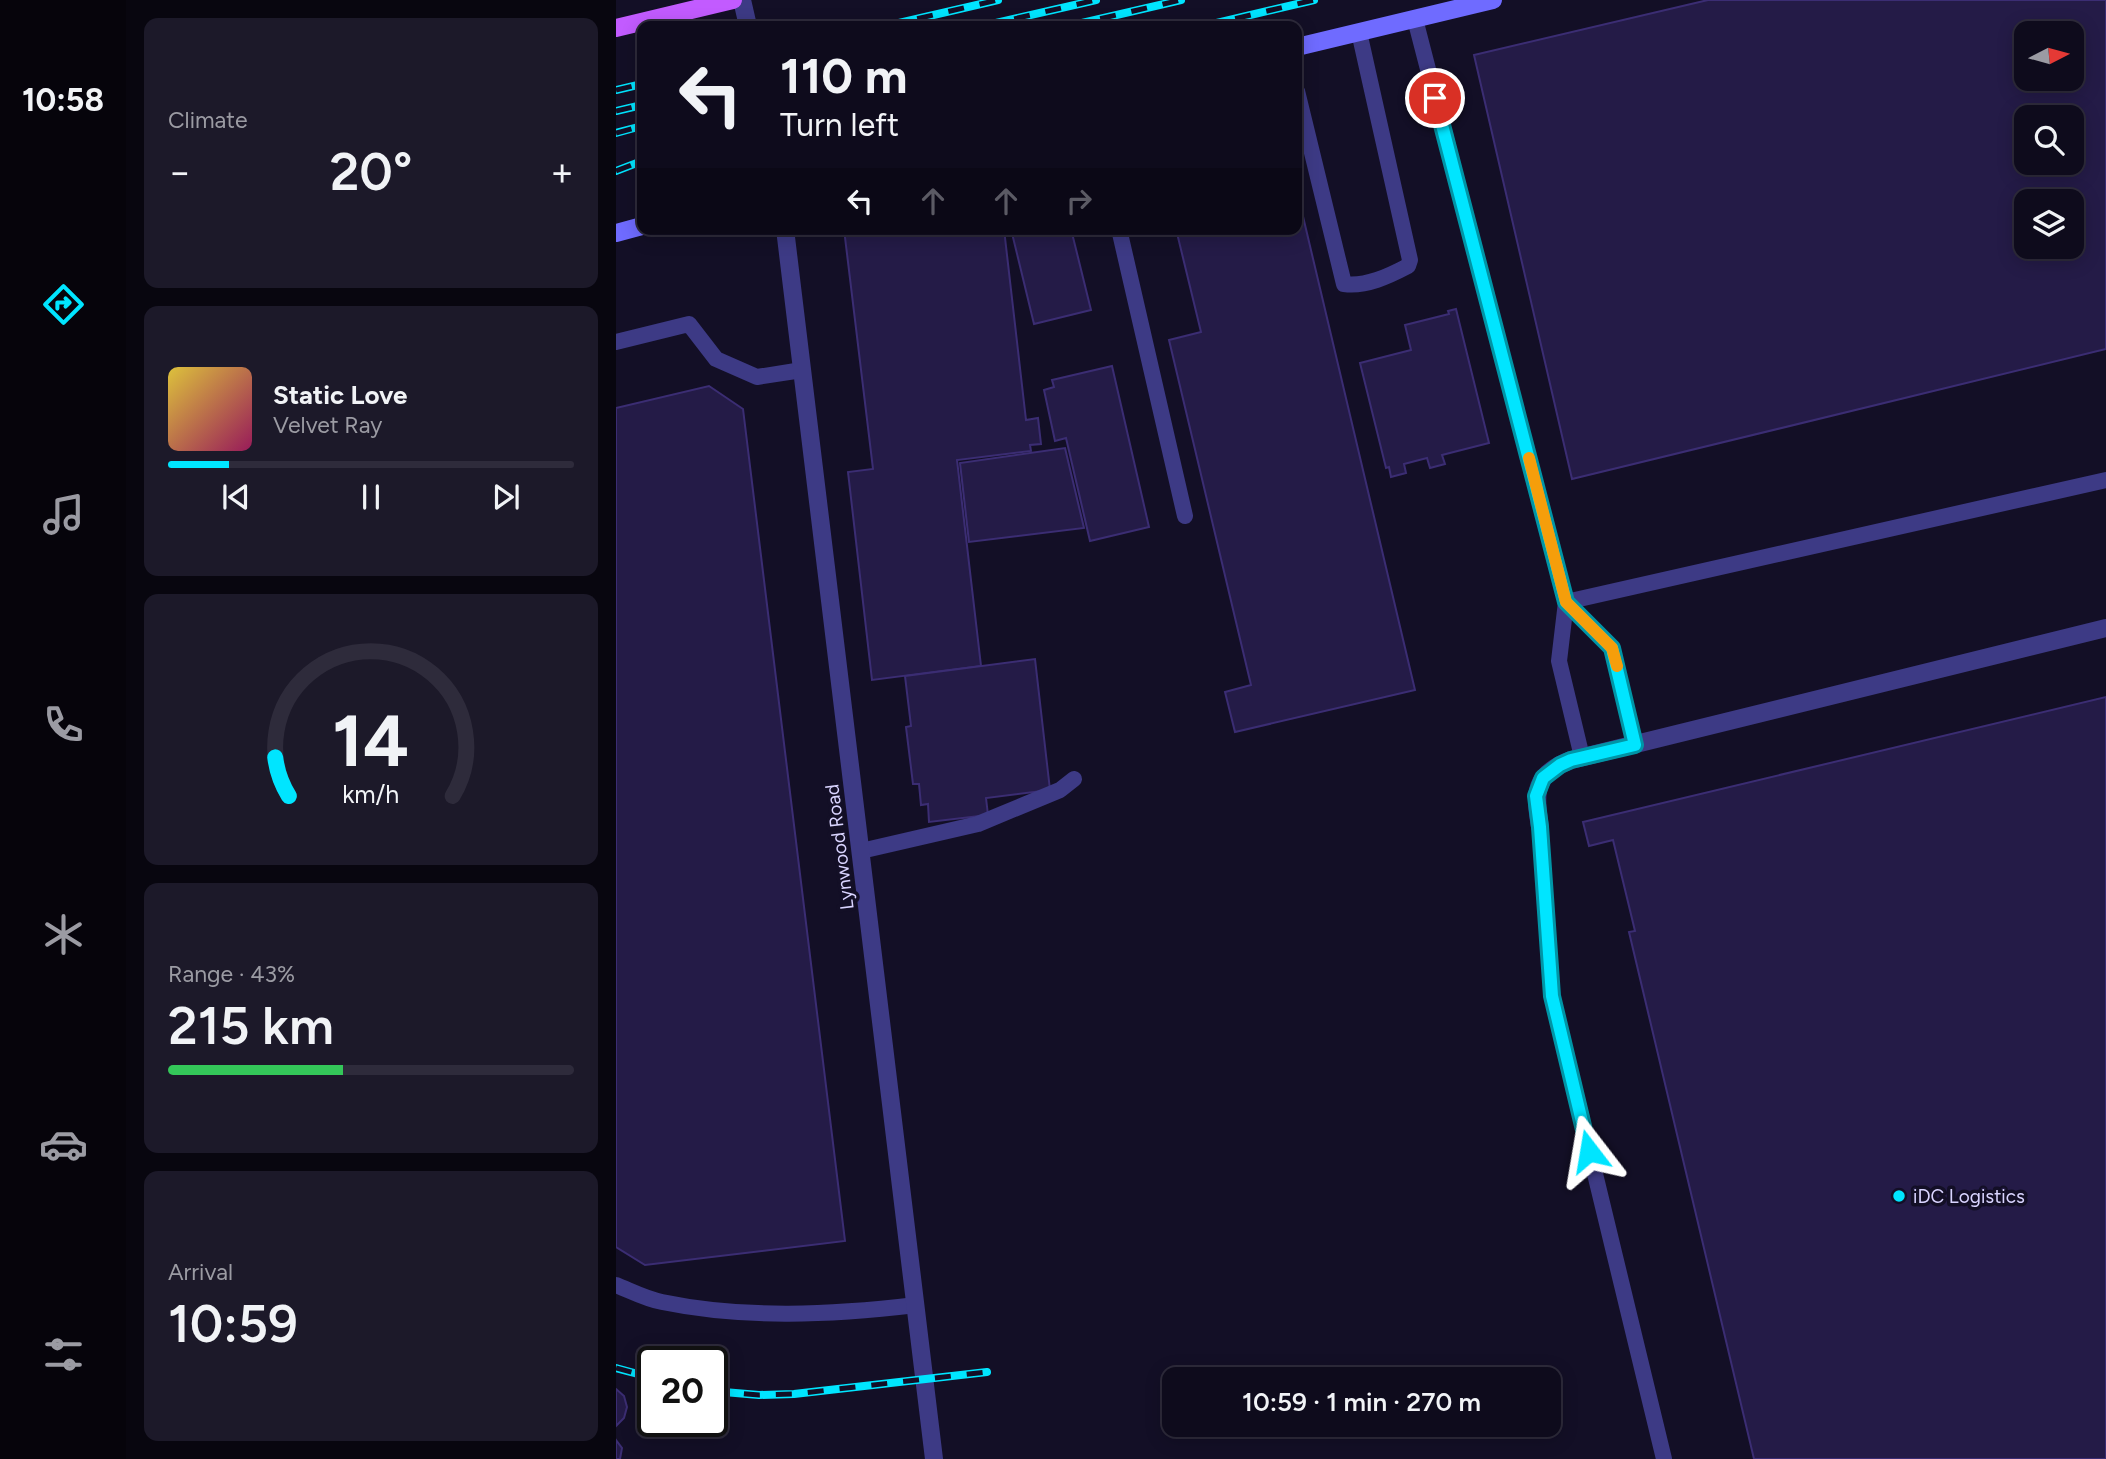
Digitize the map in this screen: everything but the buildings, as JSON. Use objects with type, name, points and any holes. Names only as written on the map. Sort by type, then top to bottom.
[{"type":"main road","points":[[645,21],[733,0]]},
{"type":"main road","points":[[616,28],[637,23]]},
{"type":"street","points":[[742,0],[747,21]]},
{"type":"street","points":[[1302,46],[1493,0]]},
{"type":"street","points":[[616,233],[637,227]]},
{"type":"street","name":"Lynwood Road","points":[[786,235],[934,1459]]},
{"type":"street","points":[[1540,827],[1536,802],[1540,783],[1555,768],[1583,757],[2106,628]]},
{"type":"lane","points":[[1415,19],[1566,602],[1559,661],[1583,757]]},
{"type":"lane","points":[[1302,112],[1344,284],[1353,285],[1386,277],[1408,266],[1410,260],[1359,32]]},
{"type":"lane","points":[[1120,235],[1185,516]]},
{"type":"lane","points":[[616,342],[689,324],[716,359],[757,377],[802,370]]},
{"type":"lane","points":[[1566,602],[2106,480]]},
{"type":"lane","points":[[1566,602],[1612,648],[1635,745]]},
{"type":"lane","points":[[861,851],[978,824],[1060,790],[1074,779]]},
{"type":"lane","points":[[1540,827],[1552,996],[1664,1459]]},
{"type":"lane","points":[[616,1285],[659,1302],[734,1312],[815,1313],[916,1305]]},
{"type":"railway","points":[[908,21],[998,0]]},
{"type":"railway","points":[[1005,21],[1096,0]]},
{"type":"railway","points":[[1091,21],[1181,0]]},
{"type":"railway","points":[[1225,21],[1314,0]]},
{"type":"railway","points":[[616,90],[637,85]]},
{"type":"railway","points":[[616,111],[637,106]]},
{"type":"railway","points":[[616,133],[637,127]]},
{"type":"railway","points":[[616,171],[637,163]]},
{"type":"railway","points":[[616,1368],[637,1374]]},
{"type":"railway","points":[[728,1392],[794,1394],[987,1372]]},
{"type":"slow traffic","points":[[1529,458],[1566,602],[1612,648],[1617,666]]},
{"type":"place","name":"iDC Logistics","points":[[1899,1196]]},
{"type":"route","points":[[1435,98],[1566,602],[1612,648],[1635,745],[1560,765],[1543,778],[1536,796],[1552,996],[1589,1151]]}]
